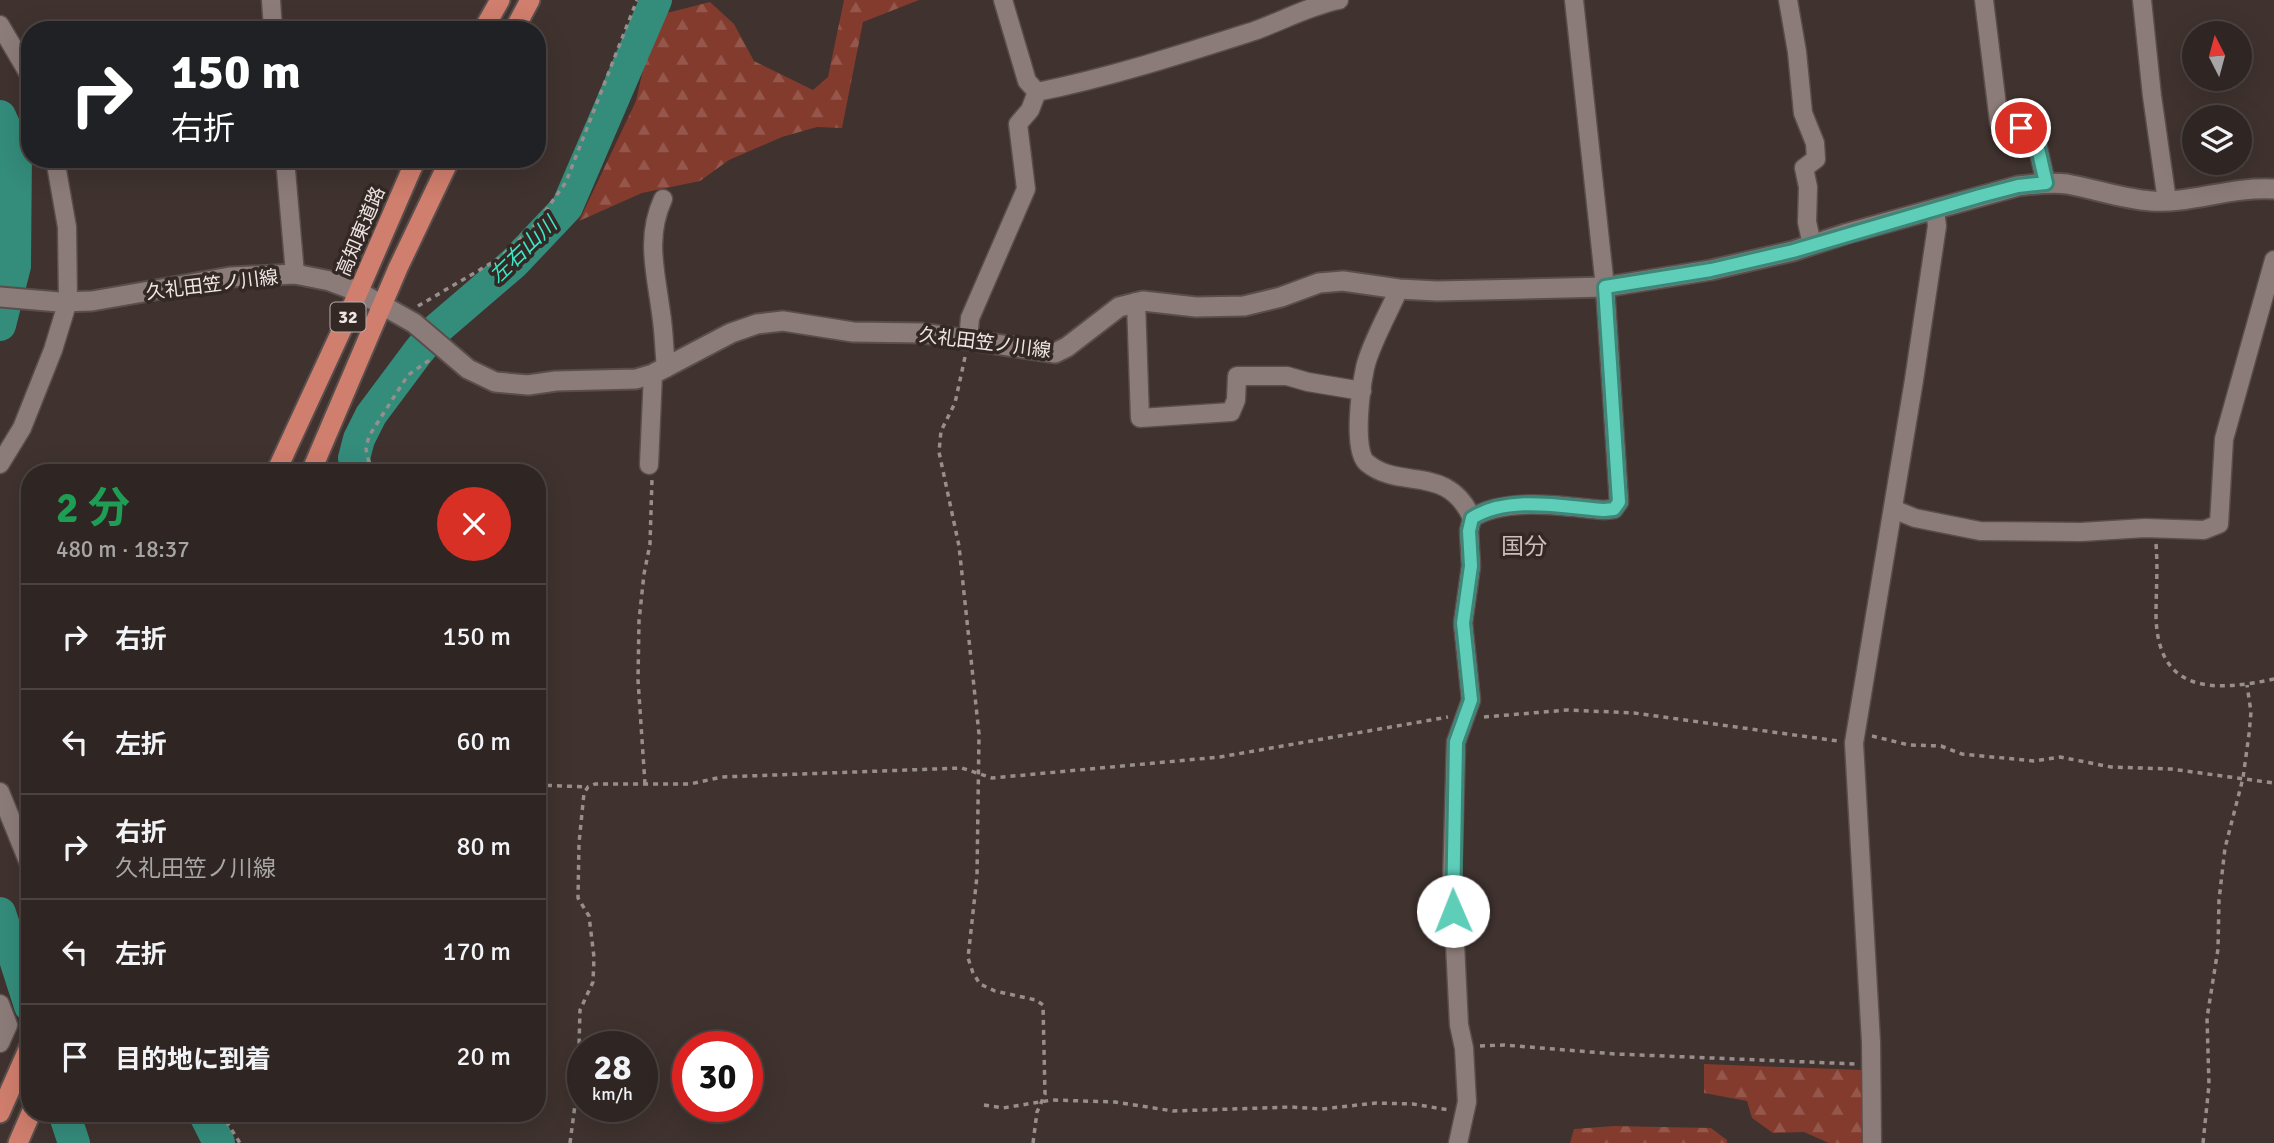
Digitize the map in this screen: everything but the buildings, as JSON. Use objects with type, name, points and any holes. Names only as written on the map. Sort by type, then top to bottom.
[{"type":"highway","points":[[488,21],[500,0]]},
{"type":"highway","points":[[519,21],[530,0]]},
{"type":"highway","name":"高知東道路","points":[[280,464],[359,292],[412,168]]},
{"type":"highway","name":"32","points":[[314,464],[446,168]]},
{"type":"highway","points":[[0,1113],[21,1065]]},
{"type":"highway","points":[[18,1143],[27,1122]]},
{"type":"main road","points":[[1136,302],[1196,307],[1244,306],[1281,297],[1319,283],[1343,281],[1399,289],[1437,290],[1605,287],[1711,270],[1812,245],[2018,186],[2067,184],[2150,201],[2255,188],[2274,189]]},
{"type":"main road","name":"久礼田笠ノ川線","points":[[0,297],[63,302],[92,301],[230,277],[295,274],[330,281],[359,292],[407,320],[468,369],[495,382],[528,385],[588,379],[616,381],[659,371],[731,333],[757,324],[783,321],[853,332],[922,333],[1055,353],[1067,348],[1119,307],[1136,302]]},
{"type":"street","points":[[271,0],[272,21]]},
{"type":"street","points":[[1003,0],[1027,80],[1037,92]]},
{"type":"street","points":[[1037,92],[1085,82],[1199,48],[1339,0]]},
{"type":"street","points":[[1472,518],[1483,511],[1502,507],[1536,504],[1604,510],[1614,509],[1619,502],[1605,287],[1574,0]]},
{"type":"street","points":[[1787,0],[1797,52],[1802,113],[1809,125],[1816,151],[1816,159],[1804,168],[1808,187],[1807,222],[1812,245]]},
{"type":"street","points":[[1984,0],[1999,122],[2002,128],[2028,131],[2037,144],[2046,183]]},
{"type":"street","points":[[2142,0],[2167,201]]},
{"type":"street","points":[[0,25],[21,61]]},
{"type":"street","points":[[968,340],[970,318],[1026,189],[1018,124],[1030,110],[1037,92]]},
{"type":"street","points":[[0,464],[22,428],[53,350],[63,302],[67,227],[57,168]]},
{"type":"street","points":[[286,168],[295,274]]},
{"type":"street","points":[[649,465],[659,371],[661,313],[652,258],[656,214],[663,199]]},
{"type":"street","points":[[1872,1143],[1871,1065],[1855,738],[1937,226],[1936,210]]},
{"type":"street","points":[[1893,509],[1914,517],[1980,531],[2081,532],[2154,528],[2204,530],[2219,524],[2224,439],[2274,260]]},
{"type":"street","points":[[1399,289],[1365,367],[1358,422],[1364,461],[1378,470],[1440,484],[1466,505],[1472,518],[1469,531],[1471,566],[1463,623],[1471,700],[1456,742],[1452,883],[1458,1013],[1464,1048],[1467,1102],[1458,1143]]},
{"type":"street","points":[[1136,302],[1140,418],[1231,412],[1236,400],[1237,376],[1287,376],[1362,391]]},
{"type":"street","points":[[0,792],[21,844]]},
{"type":"street","points":[[0,1004],[8,1025],[0,1043]]},
{"type":"path","points":[[407,320],[500,258],[537,223],[566,182],[637,0]]},
{"type":"path","points":[[968,340],[955,402],[942,431],[939,452],[959,546],[979,734],[977,876],[968,958],[980,984],[995,991],[1036,1000],[1043,1005],[1045,1094],[1037,1112],[1033,1143]]},
{"type":"path","points":[[370,464],[366,449],[369,436],[379,418],[408,375],[445,350]]},
{"type":"path","points":[[645,784],[638,680],[639,621],[651,534],[652,476],[649,465]]},
{"type":"path","points":[[2154,528],[2158,569],[2156,618],[2160,646],[2168,664],[2178,675],[2202,685],[2230,687],[2274,679]]},
{"type":"path","points":[[2203,1143],[2209,1085],[2207,1018],[2218,949],[2225,848],[2243,778],[2251,712],[2247,685]]},
{"type":"path","points":[[546,785],[690,784],[722,777],[962,768],[992,778],[1220,757],[1443,716],[1462,719],[1568,710],[1634,713],[1909,745],[1941,746],[1962,754],[2034,761],[2060,757],[2111,767],[2171,769],[2274,783]]},
{"type":"path","points":[[570,1143],[578,1082],[580,1010],[593,982],[594,957],[589,916],[578,898],[579,843],[584,793],[587,787]]},
{"type":"path","points":[[1464,1048],[1504,1045],[1616,1054],[1871,1065]]},
{"type":"path","points":[[984,1105],[1003,1108],[1042,1101],[1115,1102],[1173,1111],[1291,1107],[1322,1109],[1401,1103],[1464,1113]]},
{"type":"path","points":[[227,1122],[240,1143]]},
{"type":"green space","points":[[844,0],[919,0],[863,22],[842,128],[817,127],[782,137],[729,160],[700,181],[642,193],[579,221],[636,101],[655,16],[710,2],[734,24],[754,61],[813,90],[828,77]]},
{"type":"green space","points":[[1704,1064],[1862,1070],[1863,1143],[1829,1143],[1804,1132],[1773,1133],[1752,1118],[1747,1101],[1704,1093]]},
{"type":"green space","points":[[1614,1126],[1711,1128],[1727,1140],[1727,1143],[1570,1143],[1574,1129]]},
{"type":"waterway","name":"左右山川","points":[[355,464],[354,458],[359,439],[371,415],[418,352],[437,329],[514,263],[567,207],[656,0]]},
{"type":"waterway","points":[[0,116],[16,151],[15,266],[0,325]]},
{"type":"waterway","points":[[0,913],[21,978]]},
{"type":"waterway","points":[[67,1122],[74,1143]]},
{"type":"waterway","name":"左右山川","points":[[208,1122],[219,1143]]},
{"type":"district","name":"国分","points":[[1524,546]]},
{"type":"route","points":[[1453,911],[1456,742],[1458,730],[1471,700],[1463,623],[1471,566],[1469,531],[1472,518],[1483,511],[1502,507],[1536,504],[1604,510],[1614,509],[1619,502],[1605,287],[1711,270],[1793,251],[1980,196],[2018,186],[2046,183],[2037,144],[2028,131],[2021,128]]}]
